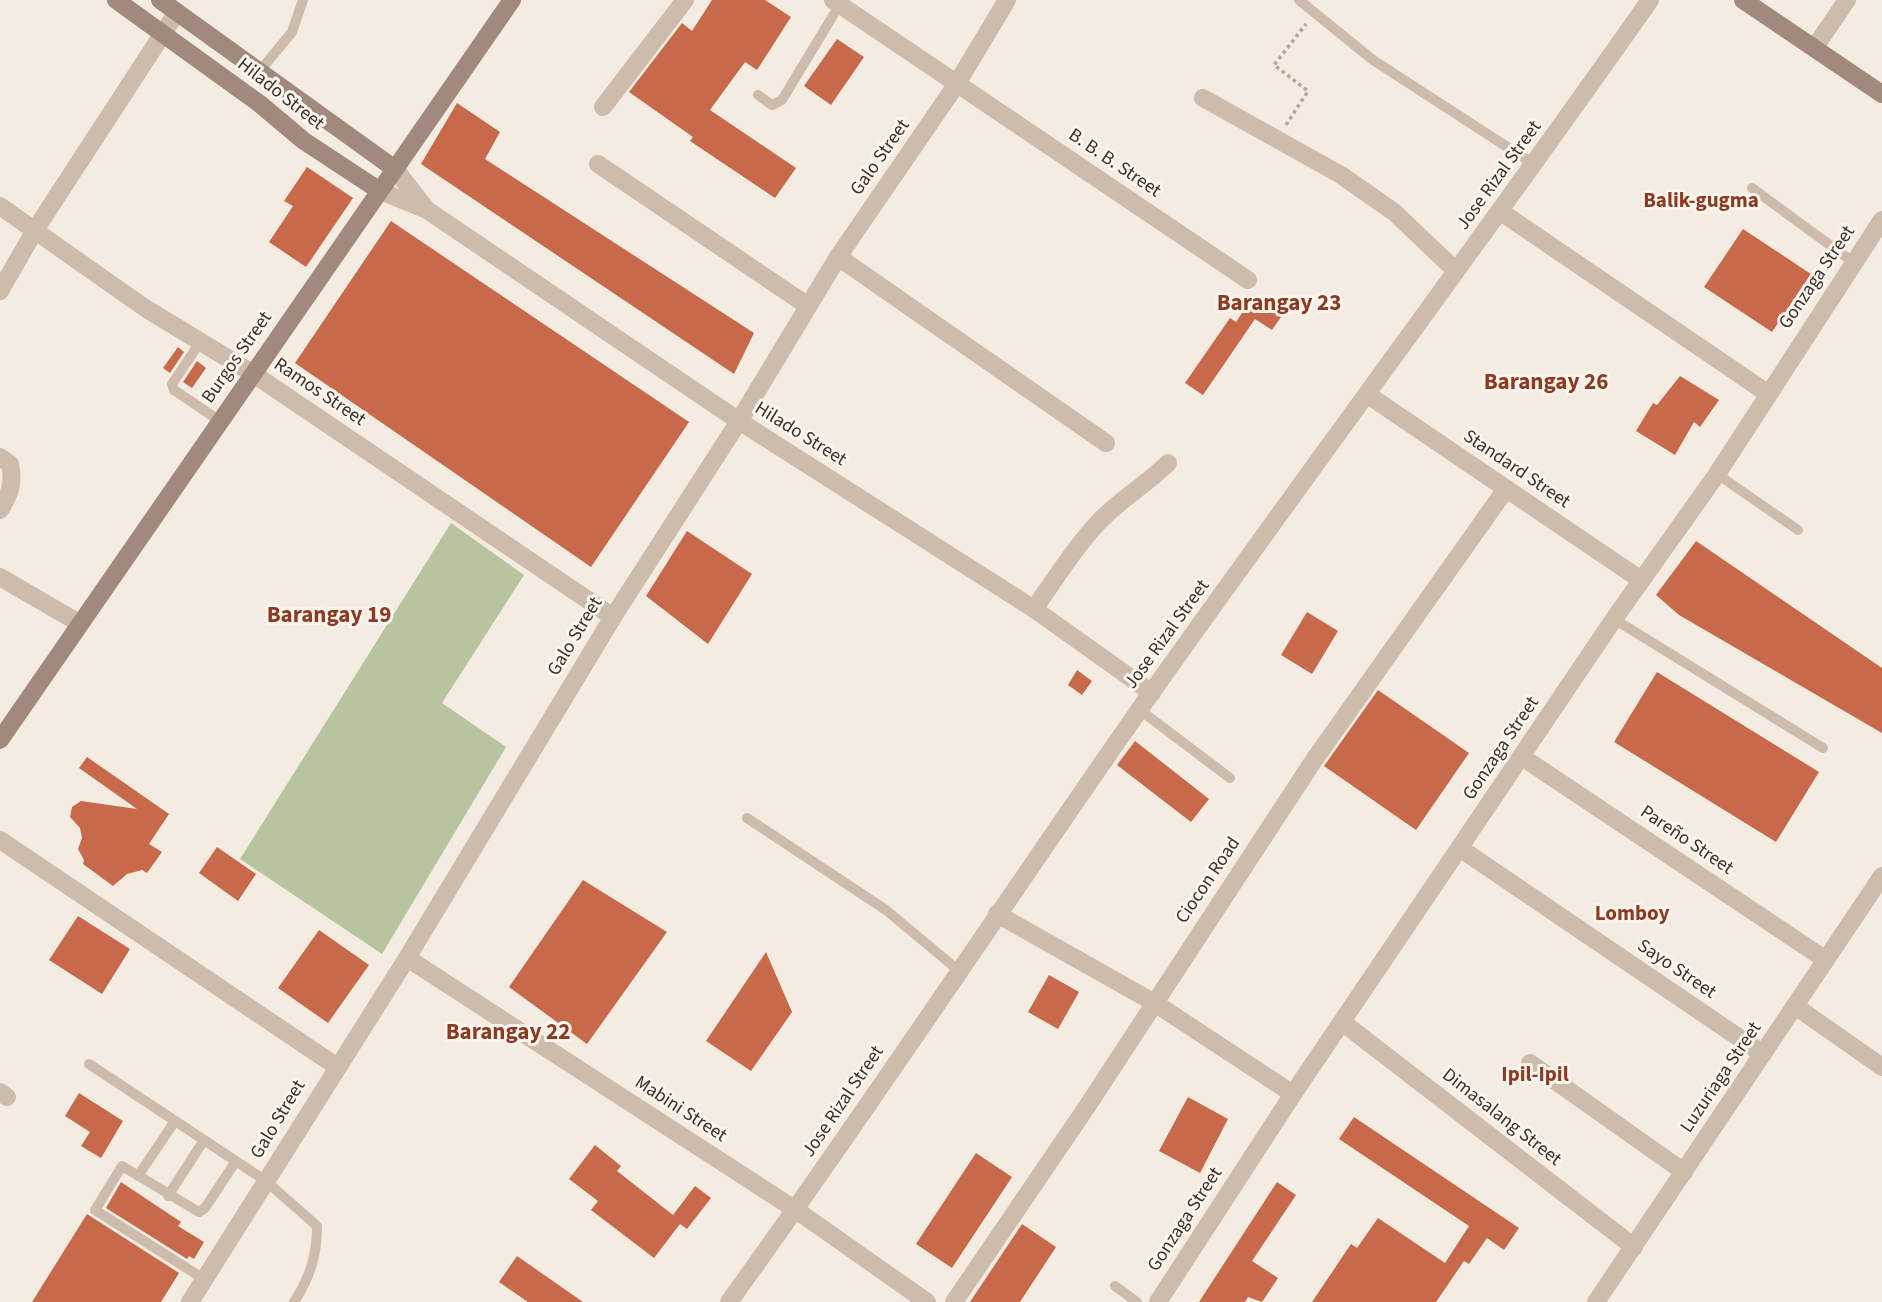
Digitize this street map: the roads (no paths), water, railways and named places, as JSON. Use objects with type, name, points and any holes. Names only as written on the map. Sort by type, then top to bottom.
[{"type":"main road","name":"Hilado Street","points":[[116,0],[260,104],[304,141],[380,191]]},
{"type":"main road","name":"Hilado Street","points":[[160,0],[395,169]]},
{"type":"main road","name":"Burgos Street","points":[[0,740],[251,373],[512,0]]},
{"type":"main road","points":[[1743,0],[1882,94]]},
{"type":"main road","points":[[260,104],[276,84]]},
{"type":"street","points":[[603,107],[684,0]]},
{"type":"street","name":"Galo Street","points":[[190,1302],[336,1066],[407,958],[613,617],[739,421],[838,257],[956,85],[1007,0]]},
{"type":"street","name":"Jose Rizal Street","points":[[729,1302],[796,1210],[958,970],[1152,693],[1535,165],[1650,0]]},
{"type":"street","points":[[1815,47],[1847,0]]},
{"type":"street","name":"B. B. B. Street","points":[[836,2],[1248,280]]},
{"type":"street","points":[[0,291],[35,230],[177,12]]},
{"type":"street","points":[[1203,98],[1341,175],[1394,212],[1456,271]]},
{"type":"street","points":[[598,164],[808,306]]},
{"type":"street","name":"Hilado Street","points":[[395,169],[427,210]]},
{"type":"street","name":"Hilado Street","points":[[380,191],[427,210],[739,421],[1034,609],[1152,693]]},
{"type":"street","name":"Ramos Street","points":[[0,206],[145,307],[251,373],[613,617]]},
{"type":"street","points":[[1501,212],[1767,393]]},
{"type":"street","name":"Gonzaga Street","points":[[1158,1302],[1293,1094],[1614,619],[1717,474],[1767,393],[1882,220]]},
{"type":"street","points":[[838,257],[1106,443]]},
{"type":"street","name":"Standard Street","points":[[1368,395],[1641,580]]},
{"type":"street","points":[[0,457],[9,464],[13,479],[9,495],[0,510]]},
{"type":"street","points":[[1034,609],[1094,526],[1122,499],[1149,482],[1168,463]]},
{"type":"street","name":"Ciocon Road","points":[[954,1302],[1086,1108],[1314,760],[1506,489]]},
{"type":"street","points":[[0,577],[79,622]]},
{"type":"street","name":"Pareño Street","points":[[1522,757],[1826,960]]},
{"type":"street","points":[[0,840],[336,1066]]},
{"type":"street","name":"Sayo Street","points":[[1461,849],[1762,1054]]},
{"type":"street","name":"Luzuriaga Street","points":[[1596,1302],[1882,876]]},
{"type":"street","points":[[997,914],[1153,1002],[1293,1094]]},
{"type":"street","name":"Mabini Street","points":[[407,958],[796,1210],[927,1302]]},
{"type":"street","points":[[1795,1006],[1882,1067]]},
{"type":"street","name":"Dimasalang Street","points":[[1342,1023],[1634,1247]]},
{"type":"street","points":[[1530,1063],[1684,1172]]},
{"type":"lane","points":[[259,72],[292,32],[303,0]]},
{"type":"lane","points":[[1299,0],[1373,60],[1535,165]]},
{"type":"lane","points":[[758,95],[772,104],[782,100],[836,2]]},
{"type":"lane","points":[[1752,188],[1853,262]]},
{"type":"lane","points":[[201,341],[172,384],[174,390],[220,421]]},
{"type":"lane","points":[[1717,474],[1798,530]]},
{"type":"lane","points":[[1614,619],[1823,748]]},
{"type":"lane","points":[[1140,710],[1230,778]]},
{"type":"lane","points":[[747,818],[886,910],[958,970]]},
{"type":"lane","points":[[89,1064],[266,1181],[317,1226],[317,1250],[308,1280],[294,1302]]},
{"type":"lane","points":[[138,1176],[175,1121]]},
{"type":"lane","points":[[168,1196],[204,1140]]},
{"type":"lane","points":[[204,1279],[95,1210],[122,1166],[168,1196],[199,1212],[205,1209],[236,1161]]},
{"type":"lane","points":[[1115,1286],[1138,1302]]},
{"type":"district","name":"Balik-gugma","points":[[1701,202]]},
{"type":"district","name":"Barangay 23","points":[[1279,305]]},
{"type":"district","name":"Barangay 26","points":[[1546,384]]},
{"type":"district","name":"Barangay 19","points":[[329,617]]},
{"type":"district","name":"Lomboy","points":[[1632,915]]},
{"type":"district","name":"Barangay 22","points":[[508,1034]]},
{"type":"district","name":"Ipil-Ipil","points":[[1535,1076]]}]
